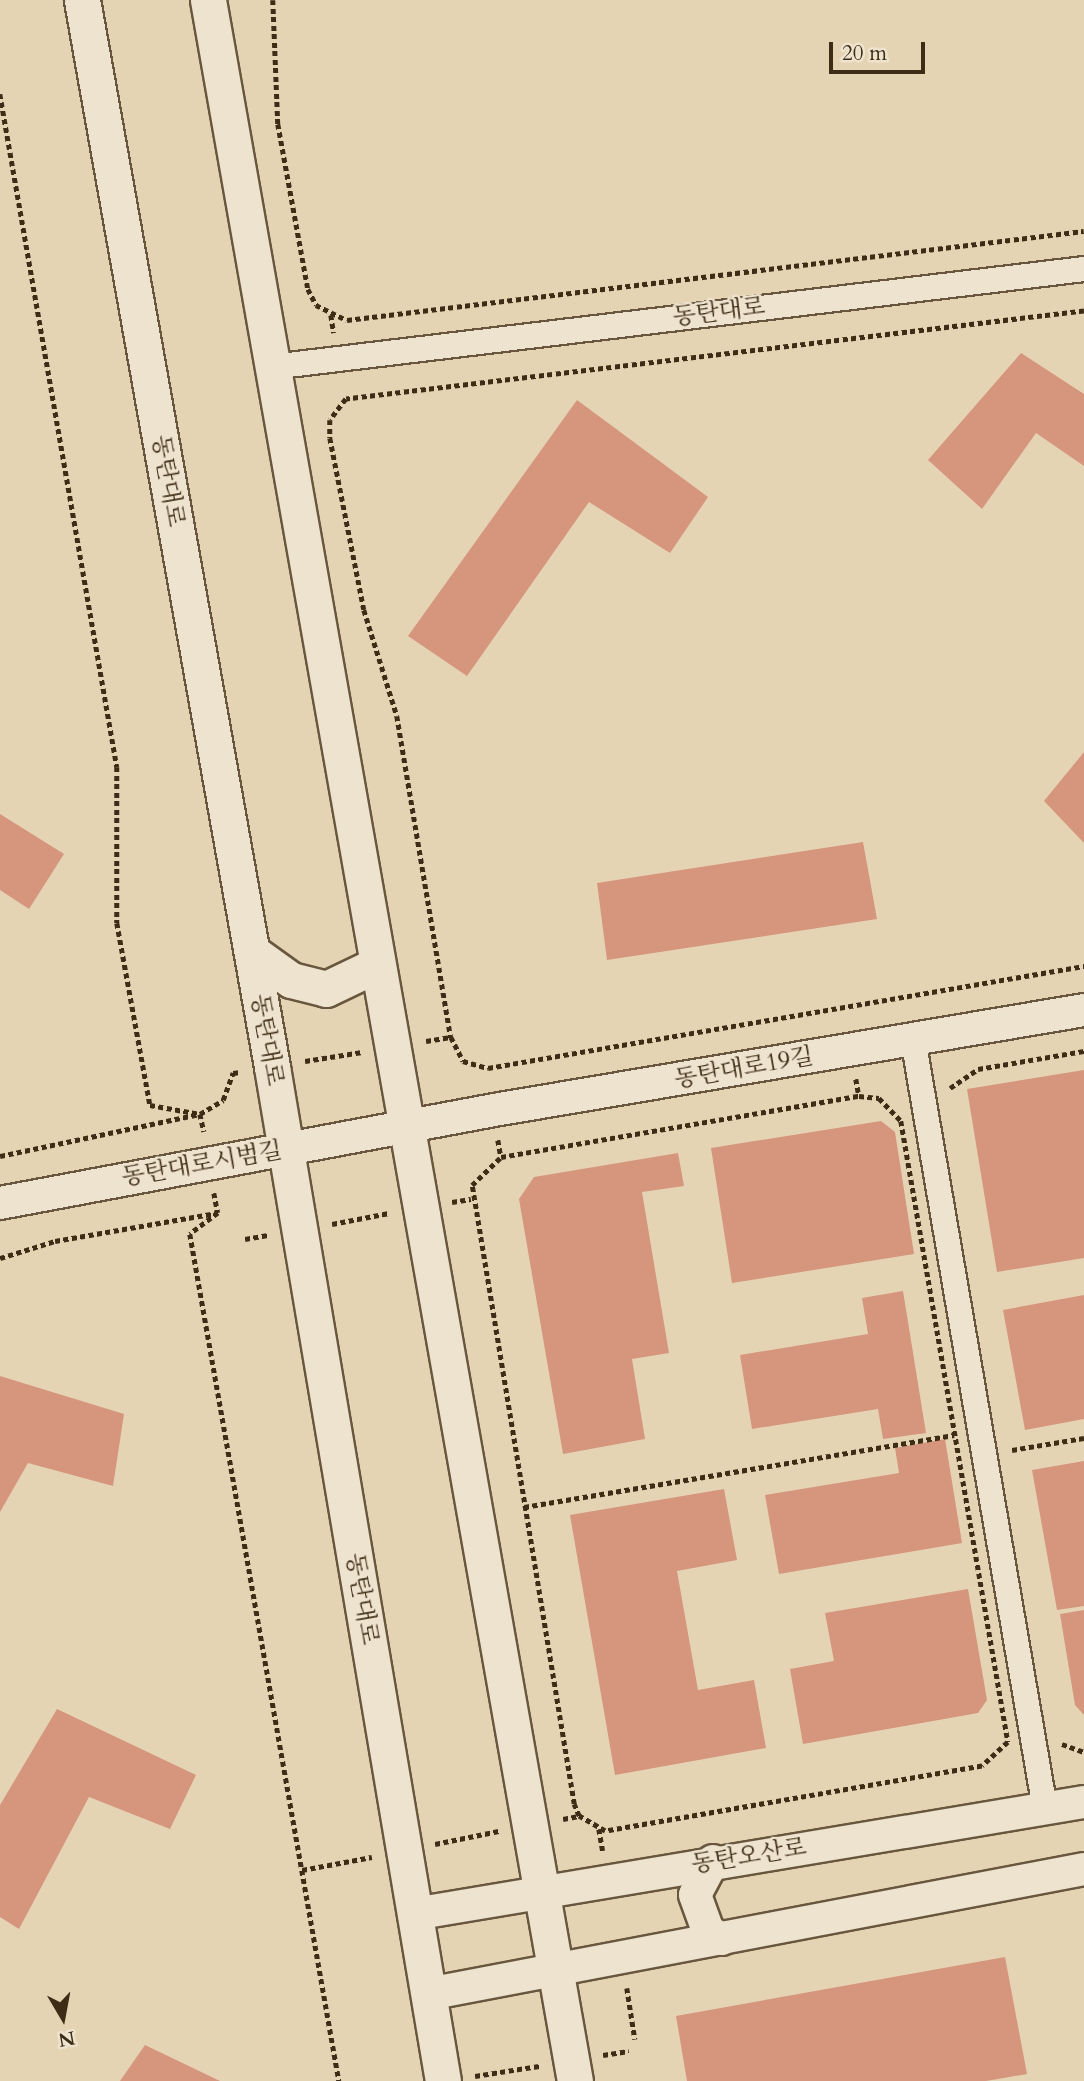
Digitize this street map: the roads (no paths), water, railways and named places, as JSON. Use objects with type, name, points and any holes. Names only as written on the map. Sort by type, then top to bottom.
[{"type":"main road","name":"동탄대로","points":[[82,0],[272,1067],[443,2081]]},
{"type":"main road","points":[[208,0],[527,1825],[575,2081]]},
{"type":"main road","points":[[252,953],[291,980],[326,989],[376,965]]},
{"type":"street","name":"동탄대로","points":[[272,367],[1084,269]]},
{"type":"street","name":"동탄대로19길","points":[[405,1127],[1084,1010]]},
{"type":"street","points":[[913,1039],[1045,1809]]},
{"type":"street","name":"동탄대로시범길","points":[[0,1203],[405,1127]]},
{"type":"street","name":"동탄오산로","points":[[414,1913],[713,1861],[1084,1802]]},
{"type":"street","points":[[713,1861],[695,1895],[708,1931],[722,1939]]},
{"type":"street","points":[[428,1994],[1084,1869]]}]
